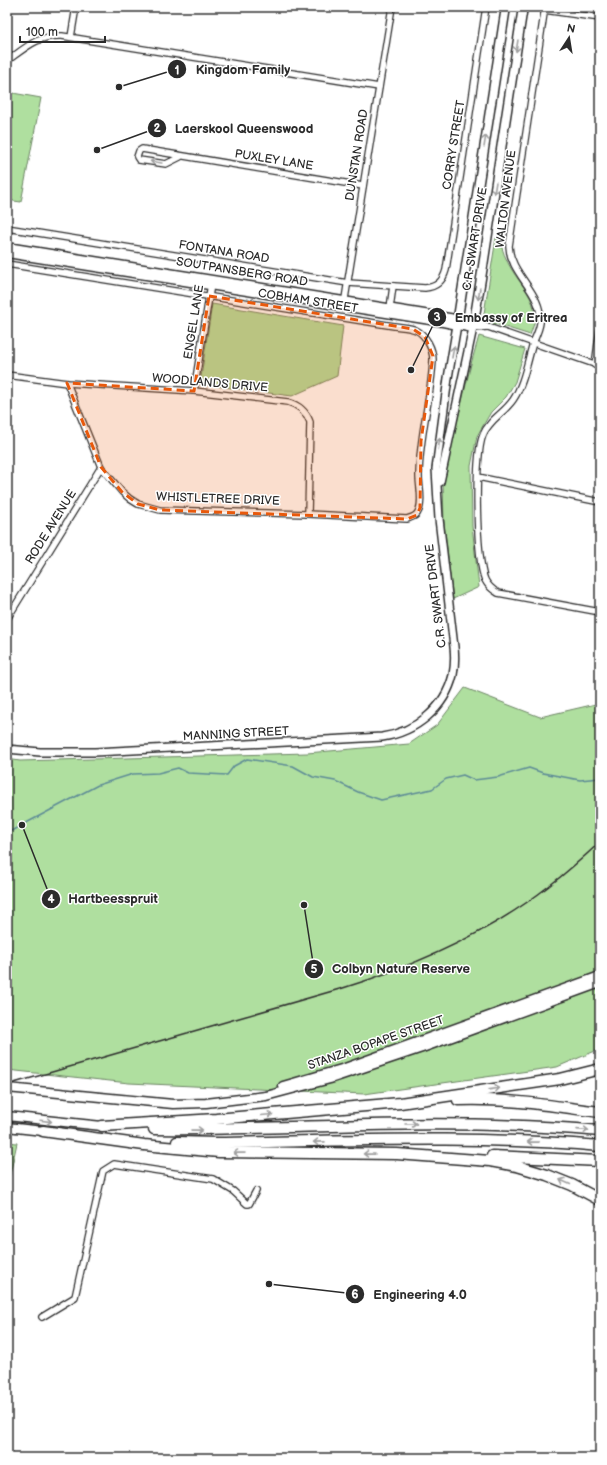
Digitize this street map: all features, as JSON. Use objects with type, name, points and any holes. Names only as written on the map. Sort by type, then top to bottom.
[{"type":"highway","points":[[400,1103],[560,1079],[600,1070]]},
{"type":"highway","points":[[102,1126],[203,1120],[400,1103],[470,1099],[495,1100],[600,1112]]},
{"type":"highway","points":[[102,1126],[192,1130],[333,1126],[472,1125],[600,1131]]},
{"type":"highway","points":[[43,1131],[202,1143],[475,1141],[542,1142],[600,1146]]},
{"type":"highway","points":[[43,1131],[144,1145],[219,1152],[474,1155],[600,1161]]},
{"type":"highway","points":[[397,1154],[490,1161],[517,1166],[558,1179],[600,1200]]},
{"type":"main road","name":"C.R. SWART DRIVE","points":[[458,322],[506,7]]},
{"type":"main road","name":"C.R. SWART DRIVE","points":[[473,325],[523,7]]},
{"type":"main road","name":"SOUTPANSBERG ROAD","points":[[7,247],[458,322]]},
{"type":"main road","name":"SOUTPANSBERG ROAD","points":[[7,253],[211,282]]},
{"type":"main road","name":"SOUTPANSBERG ROAD","points":[[344,303],[390,308],[473,325]]},
{"type":"main road","name":"STANZA BOPAPE STREET","points":[[154,1103],[228,1097],[264,1091],[298,1082],[352,1066],[600,976]]},
{"type":"main road","name":"STANZA BOPAPE STREET","points":[[7,1088],[154,1103],[185,1104],[266,1096],[306,1086],[422,1048],[600,983]]},
{"type":"main road","points":[[7,1116],[102,1126]]},
{"type":"main road","points":[[7,1127],[43,1131]]},
{"type":"street","points":[[71,37],[76,7]]},
{"type":"street","name":"DUNSTAN ROAD","points":[[344,303],[392,7]]},
{"type":"street","name":"CORRY STREET","points":[[437,284],[442,279],[446,270],[486,7]]},
{"type":"street","points":[[544,9],[600,18]]},
{"type":"street","name":"WALTON AVENUE","points":[[544,9],[509,246],[512,261],[540,308],[540,323],[518,391],[512,401],[490,424],[483,435],[480,445],[478,477],[478,529],[482,569],[488,584],[498,593],[600,612]]},
{"type":"street","points":[[7,61],[26,47],[42,38],[56,36],[71,37],[379,87]]},
{"type":"street","name":"PUXLEY LANE","points":[[180,157],[166,164],[139,160],[137,157],[140,149],[180,157],[363,186]]},
{"type":"street","name":"FONTANA ROAD","points":[[7,228],[348,283],[427,288],[437,284]]},
{"type":"street","name":"COBHAM STREET","points":[[7,264],[413,329],[421,334],[430,346],[434,360],[421,441],[419,476],[421,501],[417,514]]},
{"type":"street","name":"ENGEL LANE","points":[[194,391],[211,282]]},
{"type":"street","points":[[390,308],[393,286]]},
{"type":"street","name":"C.R. SWART DRIVE","points":[[447,691],[454,673],[455,661],[441,541],[436,469],[448,378],[458,322]]},
{"type":"street","points":[[473,325],[482,323],[488,327],[598,366],[600,328]]},
{"type":"street","name":"C.R. SWART DRIVE","points":[[438,496],[473,325]]},
{"type":"street","name":"WOODLANDS DRIVE","points":[[7,375],[67,383],[194,391],[288,402],[294,404],[303,410],[308,417],[310,428],[308,514]]},
{"type":"street","name":"WHISTLETREE DRIVE","points":[[67,383],[101,467],[130,500],[138,504],[160,510],[308,514],[407,519],[417,514]]},
{"type":"street","name":"RODE AVENUE","points":[[7,619],[101,467]]},
{"type":"street","points":[[478,477],[600,502]]},
{"type":"street","name":"MANNING STREET","points":[[7,749],[40,752],[95,752],[382,738],[407,730],[426,718],[434,710],[447,691]]},
{"type":"street","points":[[42,1317],[75,1297],[103,1171],[114,1164],[213,1179],[233,1191],[247,1204],[249,1204],[256,1191]]},
{"type":"highlighted area","points":[[209,296],[413,329],[425,337],[433,356],[421,441],[420,508],[417,515],[407,519],[160,510],[138,504],[122,492],[101,467],[67,383],[194,391]]},
{"type":"green space","points":[[7,92],[41,98],[21,202],[7,200]]},
{"type":"green space","points":[[496,238],[499,238],[508,263],[533,304],[535,319],[530,335],[483,320]]},
{"type":"green space","points":[[212,304],[343,326],[337,376],[292,396],[200,384]]},
{"type":"green space","points":[[479,336],[525,349],[515,382],[506,397],[491,412],[477,436],[471,466],[472,526],[479,587],[453,599],[444,523],[443,480]]},
{"type":"green space","points":[[465,688],[540,717],[600,703],[600,1049],[557,1067],[364,1094],[129,1083],[7,1070],[7,759],[20,761],[307,753],[409,744],[437,725]]},
{"type":"green space","points":[[7,1142],[17,1143],[7,1188]]},
{"type":"waterway","points":[[7,829],[11,831],[98,785],[133,774],[158,773],[178,768],[188,773],[227,775],[234,766],[247,759],[293,766],[313,777],[335,781],[358,792],[381,800],[432,789],[446,779],[463,775],[474,780],[498,777],[529,768],[543,773],[580,780],[600,778]]},
{"type":"railway","points":[[7,1085],[343,988],[425,958],[477,933],[526,903],[582,859],[600,842]]},
{"type":"place","name":"Kingdom Family","points":[[119,87]]},
{"type":"place","name":"Laerskool Queenswood","points":[[97,150]]},
{"type":"place","name":"Embassy of Eritrea","points":[[411,370]]},
{"type":"place","name":"Hartbeesspruit","points":[[22,825]]},
{"type":"place","name":"Colbyn Nature Reserve","points":[[304,905]]},
{"type":"place","name":"Engineering 4.0","points":[[269,1284]]}]
